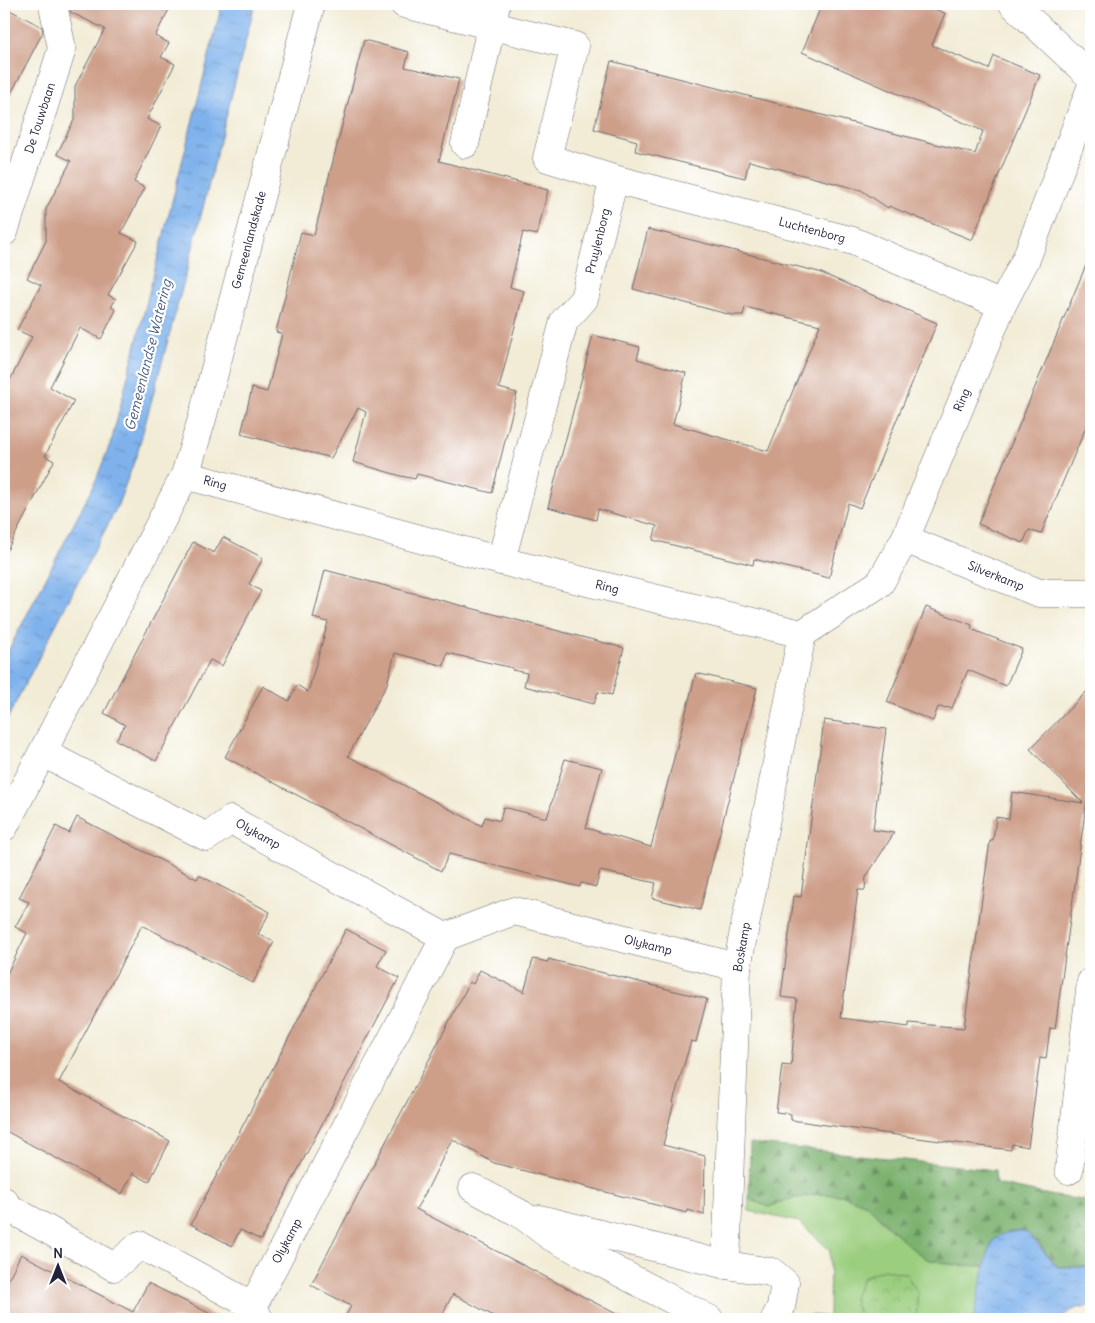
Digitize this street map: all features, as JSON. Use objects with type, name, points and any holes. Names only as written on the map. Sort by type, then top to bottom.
[{"type":"street","name":"De Touwbaan","points":[[4,232],[62,49],[54,10],[56,4]]},
{"type":"street","name":"Gemeenlandskade","points":[[185,475],[205,410],[311,4]]},
{"type":"street","points":[[404,4],[493,15],[575,46],[547,158],[614,179]]},
{"type":"street","points":[[1014,4],[1091,77]]},
{"type":"street","points":[[465,144],[493,15]]},
{"type":"street","name":"Ring","points":[[185,475],[501,561],[802,634],[880,583],[905,539],[1002,305],[1026,259],[1091,88]]},
{"type":"street","name":"Luchtenborg","points":[[614,179],[853,241],[1002,305]]},
{"type":"street","name":"Pruylenborg","points":[[501,561],[564,321],[584,299],[614,179]]},
{"type":"street","points":[[4,827],[185,475]]},
{"type":"street","name":"Silverkamp","points":[[905,539],[1039,593],[1091,593]]},
{"type":"street","name":"Boskamp","points":[[726,1265],[737,967],[802,634]]},
{"type":"street","name":"Olykamp","points":[[43,753],[208,837],[231,820],[445,937]]},
{"type":"street","name":"Olykamp","points":[[4,1201],[9,1208],[114,1267],[140,1245],[256,1313],[445,937],[514,911],[737,967]]},
{"type":"street","points":[[1069,1170],[1091,982]]},
{"type":"street","points":[[473,1188],[521,1214],[550,1236],[709,1319]]},
{"type":"street","points":[[521,1214],[726,1265],[772,1272],[785,1283],[781,1307],[774,1319]]},
{"type":"green space","points":[[750,1143],[995,1170],[996,1184],[1091,1201],[1091,1267],[1057,1267],[1037,1241],[989,1252],[986,1266],[955,1265],[927,1259],[909,1246],[867,1205],[841,1195],[817,1194],[786,1200],[769,1207],[749,1199]]},
{"type":"green space","points":[[818,1194],[841,1195],[867,1205],[887,1226],[927,1259],[955,1265],[986,1266],[974,1319],[912,1319],[916,1316],[854,1297],[859,1319],[807,1319],[810,1315],[829,1317],[830,1250],[799,1222],[749,1211],[749,1199],[769,1207],[786,1200]]},
{"type":"green space","points":[[884,1269],[906,1274],[918,1293],[916,1316],[912,1319],[859,1319],[854,1297],[863,1277]]},
{"type":"water","name":"Gemeenlandse Watering","points":[[222,4],[255,4],[186,274],[137,454],[117,507],[4,725],[4,659],[94,485],[112,439]]},
{"type":"water","points":[[1021,1231],[1029,1234],[1057,1267],[1091,1267],[1091,1306],[1075,1309],[1061,1319],[974,1319],[982,1277],[992,1244],[1001,1235]]},
{"type":"building","points":[[71,4],[172,4],[155,36],[169,43],[161,57],[175,64],[147,119],[161,126],[134,182],[145,188],[121,233],[138,241],[108,295],[116,299],[111,307],[116,310],[101,339],[80,328],[50,387],[74,401],[45,456],[54,461],[4,556],[4,392],[32,337],[17,330],[41,285],[27,278],[46,241],[46,209],[71,161],[57,154],[75,118],[75,86],[105,29],[70,12]]},
{"type":"building","points":[[822,4],[921,4],[945,13],[932,45],[989,69],[994,56],[1040,75],[972,240],[889,206],[888,208],[861,190],[749,161],[745,178],[635,151],[637,141],[594,129],[611,61],[975,154],[983,131],[802,52]]},
{"type":"building","points":[[4,7],[42,27],[43,32],[4,107]]},
{"type":"building","points":[[364,40],[409,52],[405,67],[459,79],[439,161],[548,190],[537,235],[523,232],[510,287],[524,291],[499,388],[517,393],[492,493],[417,474],[415,479],[401,476],[353,462],[366,412],[358,408],[331,458],[241,434],[252,388],[267,392],[282,334],[276,332],[301,232],[314,235]]},
{"type":"building","points":[[648,229],[819,272],[937,323],[860,508],[848,503],[829,578],[754,559],[753,565],[653,540],[657,526],[598,509],[596,520],[548,507],[593,335],[640,347],[637,359],[686,373],[673,424],[768,451],[820,325],[745,307],[743,315],[731,315],[633,289]]},
{"type":"building","points":[[1091,253],[1091,415],[1041,534],[1029,530],[1023,543],[978,524]]},
{"type":"building","points":[[223,537],[263,558],[249,584],[261,591],[222,666],[210,660],[156,761],[116,740],[125,725],[104,713],[193,542],[214,553]]},
{"type":"building","points":[[325,570],[624,648],[612,695],[598,692],[594,704],[524,686],[527,673],[512,670],[513,668],[447,653],[444,666],[395,653],[387,684],[348,756],[482,826],[485,817],[500,821],[503,807],[547,818],[565,759],[602,768],[586,828],[651,847],[696,673],[757,688],[700,910],[652,898],[656,883],[600,871],[596,887],[581,883],[580,887],[449,854],[441,871],[225,757],[263,686],[289,701],[297,685],[308,692],[328,622],[313,618]]},
{"type":"building","points":[[926,607],[972,625],[971,629],[1022,649],[1006,686],[968,670],[952,708],[938,707],[933,721],[887,702]]},
{"type":"building","points":[[1091,687],[1091,768],[1055,1029],[1050,1028],[1046,1059],[1040,1058],[1028,1147],[1012,1144],[1011,1150],[925,1139],[791,1120],[791,1114],[776,1112],[782,1065],[791,1066],[797,999],[781,997],[794,896],[801,897],[824,720],[886,729],[873,830],[894,833],[866,877],[865,890],[858,890],[841,1018],[909,1027],[909,1023],[964,1028],[990,841],[993,841],[996,817],[1009,819],[1012,792],[1083,803],[1030,749]]},
{"type":"building","points":[[77,817],[197,879],[199,875],[270,912],[258,934],[274,942],[253,983],[142,925],[59,1082],[170,1141],[149,1182],[133,1173],[122,1194],[4,1130],[4,980],[27,933],[15,927],[29,902],[19,898],[56,826],[69,833]]},
{"type":"building","points":[[346,929],[386,950],[377,966],[399,978],[261,1240],[240,1230],[232,1246],[191,1224]]},
{"type":"building","points":[[533,959],[548,962],[548,959],[707,999],[696,1042],[691,1041],[673,1102],[663,1145],[705,1156],[704,1215],[688,1210],[687,1213],[494,1163],[452,1139],[416,1209],[626,1319],[499,1319],[453,1294],[440,1319],[344,1319],[351,1306],[311,1285],[361,1189],[470,982],[473,984],[480,970],[524,992]]},
{"type":"building","points":[[21,1254],[133,1312],[148,1283],[221,1319],[4,1319],[4,1288]]}]
